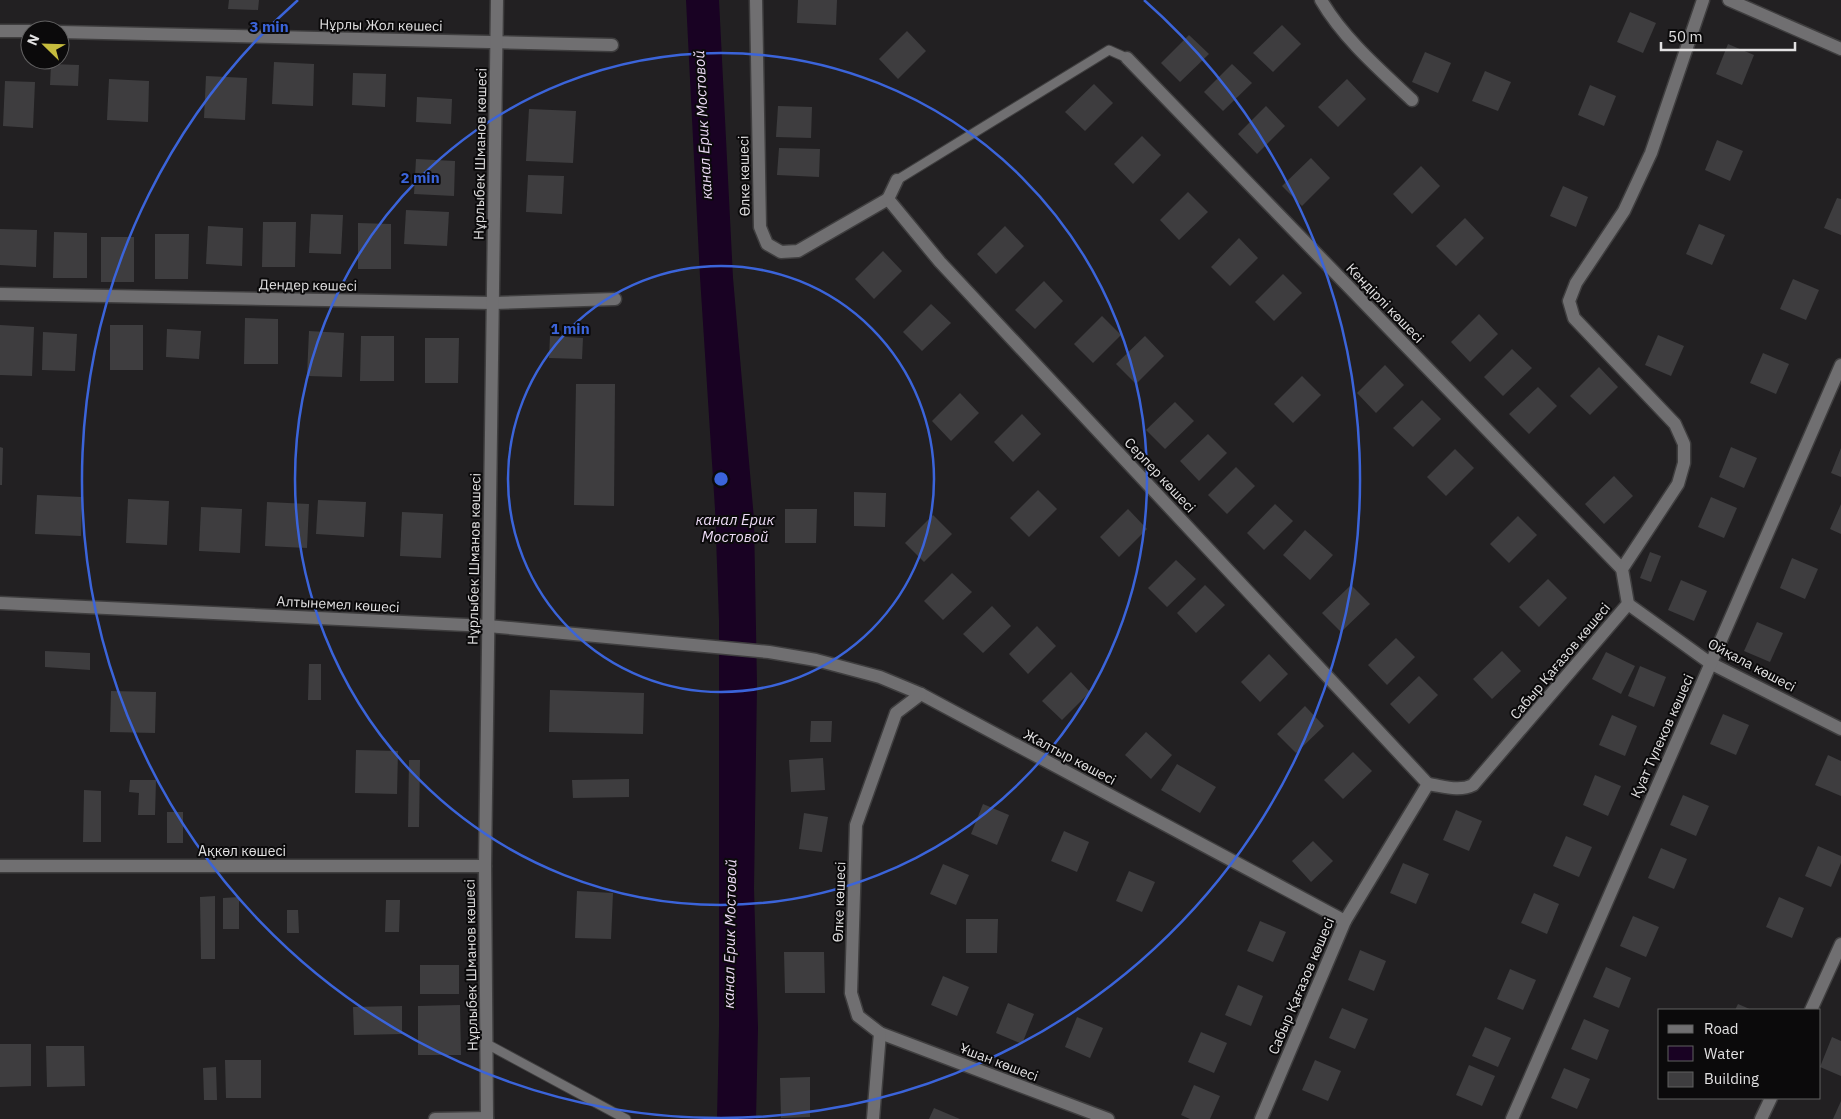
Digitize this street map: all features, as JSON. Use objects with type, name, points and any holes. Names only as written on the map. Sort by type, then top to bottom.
[{"type":"street","name":"Нұрлыбек Шманов көшесі","points":[[487,1118],[485,866],[497,0]]},
{"type":"street","name":"Өлке көшесі","points":[[756,0],[760,228],[766,244],[781,252],[798,251],[888,199]]},
{"type":"street","points":[[1321,0],[1368,58],[1412,100]]},
{"type":"street","points":[[1622,569],[1678,484],[1684,463],[1684,444],[1675,424],[1574,318],[1569,301],[1576,283],[1624,211],[1651,152],[1703,0]]},
{"type":"street","points":[[1728,0],[1841,49]]},
{"type":"street","points":[[0,31],[20,31]]},
{"type":"street","name":"Нұрлы Жол көшесі","points":[[70,32],[612,45]]},
{"type":"street","name":"Кендірлі көшесі","points":[[1127,58],[1622,569]]},
{"type":"street","points":[[888,199],[897,180]]},
{"type":"street","name":"Серпер көшесі","points":[[888,199],[940,262],[1428,784]]},
{"type":"street","name":"Дендер көшесі","points":[[0,294],[493,303],[615,299]]},
{"type":"street","name":"Қуат Түлеков көшесі","points":[[1512,1119],[1841,366]]},
{"type":"street","name":"Сабыр Қағазов көшесі","points":[[1262,1119],[1345,921],[1428,784],[1457,789],[1466,789],[1473,785],[1628,604],[1622,569]]},
{"type":"street","name":"Алтынемел көшесі","points":[[0,603],[488,626],[769,652]]},
{"type":"street","name":"Ойқала көшесі","points":[[1628,604],[1710,663],[1841,729]]},
{"type":"street","name":"Жалтыр көшесі","points":[[769,652],[816,660],[880,677],[921,694],[1345,921]]},
{"type":"street","name":"Өлке көшесі","points":[[880,1033],[858,1016],[851,992],[856,825],[896,713],[921,694]]},
{"type":"street","name":"Ақкөл көшесі","points":[[0,866],[485,866]]},
{"type":"street","points":[[1811,1009],[1841,944]]},
{"type":"street","points":[[873,1119],[880,1033]]},
{"type":"street","name":"Ұшан көшесі","points":[[880,1033],[1108,1119]]},
{"type":"street","points":[[1761,1119],[1771,1099]]},
{"type":"street","points":[[435,1119],[487,1118]]},
{"type":"lane","points":[[897,180],[1109,50],[1127,58]]},
{"type":"lane","points":[[487,1044],[626,1119]]},
{"type":"water","name":"канал Ерик Мостовой","points":[[686,0],[719,0],[733,278],[754,519],[757,685],[754,889],[758,1028],[756,1119],[717,1119],[719,1027],[719,620],[715,509],[700,277]]},
{"type":"building","points":[[229,0],[259,0],[258,10],[228,9]]},
{"type":"building","points":[[798,0],[837,0],[836,25],[797,23]]},
{"type":"building","points":[[1630,12],[1656,23],[1643,53],[1617,42]]},
{"type":"building","points":[[1282,25],[1301,44],[1273,72],[1253,53]]},
{"type":"building","points":[[907,31],[926,51],[898,79],[879,59]]},
{"type":"building","points":[[1189,35],[1209,54],[1180,82],[1161,63]]},
{"type":"building","points":[[1728,44],[1754,55],[1742,85],[1716,74]]},
{"type":"building","points":[[1425,52],[1451,63],[1438,93],[1412,82]]},
{"type":"building","points":[[274,62],[314,64],[313,106],[272,104]]},
{"type":"building","points":[[1232,64],[1252,83],[1223,111],[1204,92]]},
{"type":"building","points":[[70,65],[79,65],[78,86],[50,85],[51,70],[70,70]]},
{"type":"building","points":[[1485,71],[1511,82],[1498,111],[1472,101]]},
{"type":"building","points":[[353,73],[386,74],[385,107],[352,105]]},
{"type":"building","points":[[206,76],[247,78],[245,120],[204,118]]},
{"type":"building","points":[[109,79],[149,81],[148,122],[107,120]]},
{"type":"building","points":[[1347,79],[1366,99],[1338,127],[1318,107]]},
{"type":"building","points":[[5,81],[35,82],[33,128],[3,126]]},
{"type":"building","points":[[1094,84],[1113,103],[1085,131],[1065,112]]},
{"type":"building","points":[[1590,85],[1616,96],[1604,126],[1578,115]]},
{"type":"building","points":[[417,97],[452,99],[451,124],[416,122]]},
{"type":"building","points":[[778,106],[812,107],[811,138],[776,137]]},
{"type":"building","points":[[1266,106],[1285,126],[1257,154],[1238,134]]},
{"type":"building","points":[[529,109],[576,111],[573,163],[526,161]]},
{"type":"building","points":[[1142,136],[1161,155],[1133,184],[1114,164]]},
{"type":"building","points":[[1717,140],[1743,151],[1730,181],[1705,170]]},
{"type":"building","points":[[779,148],[820,149],[819,177],[777,175]]},
{"type":"building","points":[[1311,158],[1330,178],[1302,206],[1282,186]]},
{"type":"building","points":[[416,159],[455,161],[454,196],[414,194]]},
{"type":"building","points":[[1421,166],[1440,186],[1412,214],[1393,194]]},
{"type":"building","points":[[528,175],[564,176],[562,214],[526,212]]},
{"type":"building","points":[[1563,186],[1588,197],[1576,227],[1550,216]]},
{"type":"building","points":[[1188,192],[1208,212],[1179,240],[1160,220]]},
{"type":"building","points":[[1837,198],[1841,199],[1841,235],[1824,228]]},
{"type":"building","points":[[406,210],[449,212],[447,246],[404,244]]},
{"type":"building","points":[[311,214],[343,215],[341,254],[309,253]]},
{"type":"building","points":[[1465,218],[1484,238],[1456,266],[1436,246]]},
{"type":"building","points":[[263,222],[296,222],[295,267],[262,267]]},
{"type":"building","points":[[358,223],[391,224],[391,269],[358,269]]},
{"type":"building","points":[[1699,224],[1725,235],[1712,265],[1686,254]]},
{"type":"building","points":[[208,226],[243,228],[242,266],[206,264]]},
{"type":"building","points":[[1005,226],[1024,246],[996,274],[977,254]]},
{"type":"building","points":[[0,229],[37,230],[36,267],[0,265]]},
{"type":"building","points":[[54,232],[87,233],[87,278],[53,278]]},
{"type":"building","points":[[155,234],[189,234],[188,279],[155,279]]},
{"type":"building","points":[[101,237],[134,237],[134,282],[101,282]]},
{"type":"building","points":[[1239,238],[1258,258],[1230,286],[1211,267]]},
{"type":"building","points":[[883,251],[902,271],[874,299],[855,279]]},
{"type":"building","points":[[1283,274],[1302,293],[1274,321],[1255,302]]},
{"type":"building","points":[[1793,279],[1819,290],[1806,320],[1780,309]]},
{"type":"building","points":[[1044,281],[1063,301],[1035,329],[1015,310]]},
{"type":"building","points":[[931,304],[951,323],[922,351],[903,332]]},
{"type":"building","points":[[1479,314],[1498,334],[1470,362],[1451,342]]},
{"type":"building","points":[[1102,316],[1121,335],[1093,363],[1074,344]]},
{"type":"building","points":[[245,318],[278,319],[278,364],[244,364]]},
{"type":"building","points":[[0,325],[34,327],[32,376],[0,375]]},
{"type":"building","points":[[110,325],[143,325],[143,370],[110,370]]},
{"type":"building","points":[[167,329],[201,331],[199,359],[166,357]]},
{"type":"building","points":[[309,331],[344,333],[342,377],[307,376]]},
{"type":"building","points":[[43,332],[77,334],[75,371],[42,370]]},
{"type":"building","points":[[1658,335],[1684,346],[1671,376],[1645,365]]},
{"type":"building","points":[[361,336],[394,336],[394,381],[360,381]]},
{"type":"building","points":[[550,336],[583,338],[582,359],[549,358]]},
{"type":"building","points":[[1145,336],[1164,356],[1136,384],[1116,364]]},
{"type":"building","points":[[425,338],[459,338],[458,383],[425,383]]},
{"type":"building","points":[[1512,349],[1532,368],[1503,396],[1484,377]]},
{"type":"building","points":[[1763,353],[1789,364],[1776,394],[1750,383]]},
{"type":"building","points":[[1385,365],[1404,385],[1376,413],[1357,393]]},
{"type":"building","points":[[1599,367],[1618,387],[1590,415],[1570,396]]},
{"type":"building","points":[[1302,376],[1321,395],[1293,423],[1274,404]]},
{"type":"building","points":[[576,384],[615,384],[614,506],[574,505]]},
{"type":"building","points":[[1538,387],[1557,406],[1529,434],[1509,414]]},
{"type":"building","points":[[960,393],[979,413],[951,441],[932,421]]},
{"type":"building","points":[[1422,400],[1441,419],[1413,447],[1393,428]]},
{"type":"building","points":[[1175,402],[1194,421],[1165,449],[1146,430]]},
{"type":"building","points":[[1022,414],[1041,434],[1013,462],[994,442]]},
{"type":"building","points":[[1208,434],[1227,453],[1199,481],[1180,461]]},
{"type":"building","points":[[0,447],[3,448],[2,485],[0,485]]},
{"type":"building","points":[[1731,447],[1757,458],[1744,488],[1719,477]]},
{"type":"building","points":[[1841,448],[1841,477],[1831,473]]},
{"type":"building","points":[[1455,449],[1474,468],[1446,496],[1427,477]]},
{"type":"building","points":[[1236,467],[1255,486],[1227,514],[1208,495]]},
{"type":"building","points":[[1614,476],[1633,496],[1604,524],[1585,504]]},
{"type":"building","points":[[1038,490],[1057,509],[1029,537],[1010,518]]},
{"type":"building","points":[[854,492],[886,493],[885,527],[854,526]]},
{"type":"building","points":[[37,495],[82,497],[81,536],[35,534]]},
{"type":"building","points":[[1711,497],[1737,508],[1724,538],[1698,527]]},
{"type":"building","points":[[128,499],[169,501],[167,545],[126,543]]},
{"type":"building","points":[[318,500],[366,502],[364,537],[316,534]]},
{"type":"building","points":[[267,502],[309,504],[307,548],[265,546]]},
{"type":"building","points":[[1275,504],[1293,521],[1264,550],[1247,533]]},
{"type":"building","points":[[1841,504],[1841,534],[1830,529]]},
{"type":"building","points":[[201,507],[242,509],[240,553],[199,551]]},
{"type":"building","points":[[785,509],[817,509],[816,543],[785,543]]},
{"type":"building","points":[[1128,509],[1147,529],[1119,557],[1100,537]]},
{"type":"building","points":[[402,512],[443,514],[441,558],[400,556]]},
{"type":"building","points":[[933,515],[952,534],[924,562],[905,543]]},
{"type":"building","points":[[1518,516],[1537,535],[1509,563],[1490,544]]},
{"type":"building","points":[[1305,530],[1333,555],[1310,580],[1283,555]]},
{"type":"building","points":[[1650,552],[1661,556],[1651,582],[1640,578]]},
{"type":"building","points":[[1792,558],[1818,569],[1805,599],[1780,588]]},
{"type":"building","points":[[1176,560],[1196,579],[1167,607],[1148,588]]},
{"type":"building","points":[[952,573],[972,592],[943,620],[924,601]]},
{"type":"building","points":[[1548,579],[1567,598],[1539,627],[1519,607]]},
{"type":"building","points":[[1681,580],[1707,591],[1694,621],[1668,610]]},
{"type":"building","points":[[1205,585],[1225,605],[1196,633],[1177,613]]},
{"type":"building","points":[[1351,585],[1370,604],[1341,632],[1322,613]]},
{"type":"building","points":[[992,606],[1011,626],[983,653],[963,634]]},
{"type":"building","points":[[1757,622],[1783,633],[1770,662],[1744,651]]},
{"type":"building","points":[[1037,626],[1056,646],[1028,674],[1009,654]]},
{"type":"building","points":[[1396,638],[1415,657],[1387,685],[1368,665]]},
{"type":"building","points":[[45,651],[90,653],[90,670],[45,667]]},
{"type":"building","points":[[1502,651],[1521,671],[1492,699],[1473,679]]},
{"type":"building","points":[[1606,652],[1635,666],[1621,694],[1592,679]]},
{"type":"building","points":[[1269,654],[1288,674],[1260,702],[1241,682]]},
{"type":"building","points":[[309,664],[321,664],[321,700],[308,700]]},
{"type":"building","points":[[1640,666],[1666,677],[1654,707],[1628,696]]},
{"type":"building","points":[[1071,672],[1090,692],[1062,720],[1042,701]]},
{"type":"building","points":[[1419,676],[1438,695],[1409,724],[1390,704]]},
{"type":"building","points":[[550,690],[644,693],[643,734],[549,732]]},
{"type":"building","points":[[111,691],[156,692],[155,733],[110,732]]},
{"type":"building","points":[[1305,706],[1324,726],[1296,753],[1277,734]]},
{"type":"building","points":[[1723,714],[1749,725],[1736,755],[1710,744]]},
{"type":"building","points":[[1612,715],[1637,726],[1625,756],[1599,745]]},
{"type":"building","points":[[811,721],[832,721],[831,742],[810,742]]},
{"type":"building","points":[[1146,732],[1172,755],[1151,779],[1125,755]]},
{"type":"building","points":[[356,750],[398,751],[397,794],[355,793]]},
{"type":"building","points":[[1353,752],[1372,771],[1343,799],[1324,780]]},
{"type":"building","points":[[1828,755],[1841,761],[1841,796],[1815,785]]},
{"type":"building","points":[[823,758],[825,790],[791,792],[789,760]]},
{"type":"building","points":[[409,760],[420,760],[419,827],[408,827]]},
{"type":"building","points":[[1177,764],[1216,787],[1200,813],[1161,790]]},
{"type":"building","points":[[1595,775],[1621,786],[1608,816],[1583,805]]},
{"type":"building","points":[[629,779],[629,797],[573,798],[572,780]]},
{"type":"building","points":[[130,780],[156,780],[155,815],[138,815],[139,793],[129,792]]},
{"type":"building","points":[[84,790],[101,791],[101,842],[83,842]]},
{"type":"building","points":[[1683,795],[1709,806],[1696,836],[1670,825]]},
{"type":"building","points":[[983,804],[1009,815],[997,845],[971,834]]},
{"type":"building","points":[[1456,810],[1482,821],[1469,851],[1443,840]]},
{"type":"building","points":[[167,812],[183,812],[183,843],[167,843]]},
{"type":"building","points":[[804,813],[828,817],[822,852],[799,849]]},
{"type":"building","points":[[1064,831],[1089,842],[1077,872],[1051,861]]},
{"type":"building","points":[[1566,836],[1592,847],[1579,877],[1553,866]]},
{"type":"building","points":[[1313,841],[1333,861],[1311,882],[1292,861]]},
{"type":"building","points":[[1818,846],[1841,856],[1841,863],[1831,887],[1805,876]]},
{"type":"building","points":[[1661,848],[1687,859],[1674,889],[1648,878]]},
{"type":"building","points":[[1403,863],[1429,874],[1416,904],[1390,893]]},
{"type":"building","points":[[943,864],[969,875],[956,905],[930,894]]},
{"type":"building","points":[[1129,871],[1155,882],[1142,912],[1116,901]]},
{"type":"building","points":[[577,891],[613,893],[611,939],[575,938]]},
{"type":"building","points":[[1534,893],[1559,904],[1547,934],[1521,923]]},
{"type":"building","points":[[215,896],[215,959],[201,959],[200,897]]},
{"type":"building","points":[[239,897],[239,929],[223,929],[223,898]]},
{"type":"building","points":[[1779,897],[1804,908],[1792,938],[1766,927]]},
{"type":"building","points":[[386,900],[400,900],[399,932],[385,932]]},
{"type":"building","points":[[287,910],[298,910],[299,933],[287,933]]},
{"type":"building","points":[[1633,916],[1659,927],[1646,957],[1620,946]]},
{"type":"building","points":[[966,919],[998,919],[997,953],[966,953]]},
{"type":"building","points":[[1260,921],[1286,932],[1273,962],[1247,951]]},
{"type":"building","points":[[1360,950],[1386,961],[1374,991],[1348,980]]},
{"type":"building","points":[[784,952],[824,952],[825,993],[785,993]]},
{"type":"building","points":[[420,965],[459,965],[459,994],[420,994]]},
{"type":"building","points":[[1606,967],[1631,978],[1619,1008],[1593,997]]},
{"type":"building","points":[[1510,969],[1536,980],[1523,1010],[1497,999]]},
{"type":"building","points":[[943,976],[969,987],[957,1016],[931,1005]]},
{"type":"building","points":[[1238,985],[1263,996],[1251,1026],[1225,1015]]},
{"type":"building","points":[[1008,1003],[1034,1014],[1022,1044],[996,1033]]},
{"type":"building","points":[[1738,1004],[1750,1009],[1736,1009]]},
{"type":"building","points":[[460,1005],[461,1055],[418,1055],[418,1006]]},
{"type":"building","points":[[402,1006],[402,1034],[354,1035],[353,1007]]},
{"type":"building","points":[[1342,1008],[1368,1019],[1355,1049],[1329,1038]]},
{"type":"building","points":[[1077,1017],[1103,1028],[1090,1058],[1065,1047]]},
{"type":"building","points":[[1584,1019],[1609,1030],[1597,1060],[1571,1049]]},
{"type":"building","points":[[1485,1027],[1511,1038],[1498,1067],[1472,1056]]},
{"type":"building","points":[[1201,1032],[1227,1043],[1214,1073],[1188,1062]]},
{"type":"building","points":[[1832,1037],[1841,1041],[1841,1076],[1821,1067]]},
{"type":"building","points":[[0,1044],[31,1044],[31,1086],[0,1087]]},
{"type":"building","points":[[46,1046],[84,1046],[85,1086],[47,1087]]},
{"type":"building","points":[[225,1060],[261,1060],[261,1098],[226,1098]]},
{"type":"building","points":[[1315,1060],[1341,1071],[1328,1101],[1302,1090]]},
{"type":"building","points":[[1469,1065],[1495,1076],[1482,1106],[1456,1095]]},
{"type":"building","points":[[216,1067],[217,1100],[204,1100],[203,1068]]},
{"type":"building","points":[[1564,1068],[1590,1079],[1577,1109],[1551,1098]]},
{"type":"building","points":[[810,1077],[810,1117],[781,1118],[780,1078]]},
{"type":"building","points":[[1194,1085],[1220,1096],[1210,1119],[1190,1119],[1181,1115]]},
{"type":"building","points":[[1841,1101],[1841,1119],[1833,1119]]},
{"type":"building","points":[[934,1108],[960,1119],[929,1119]]}]
